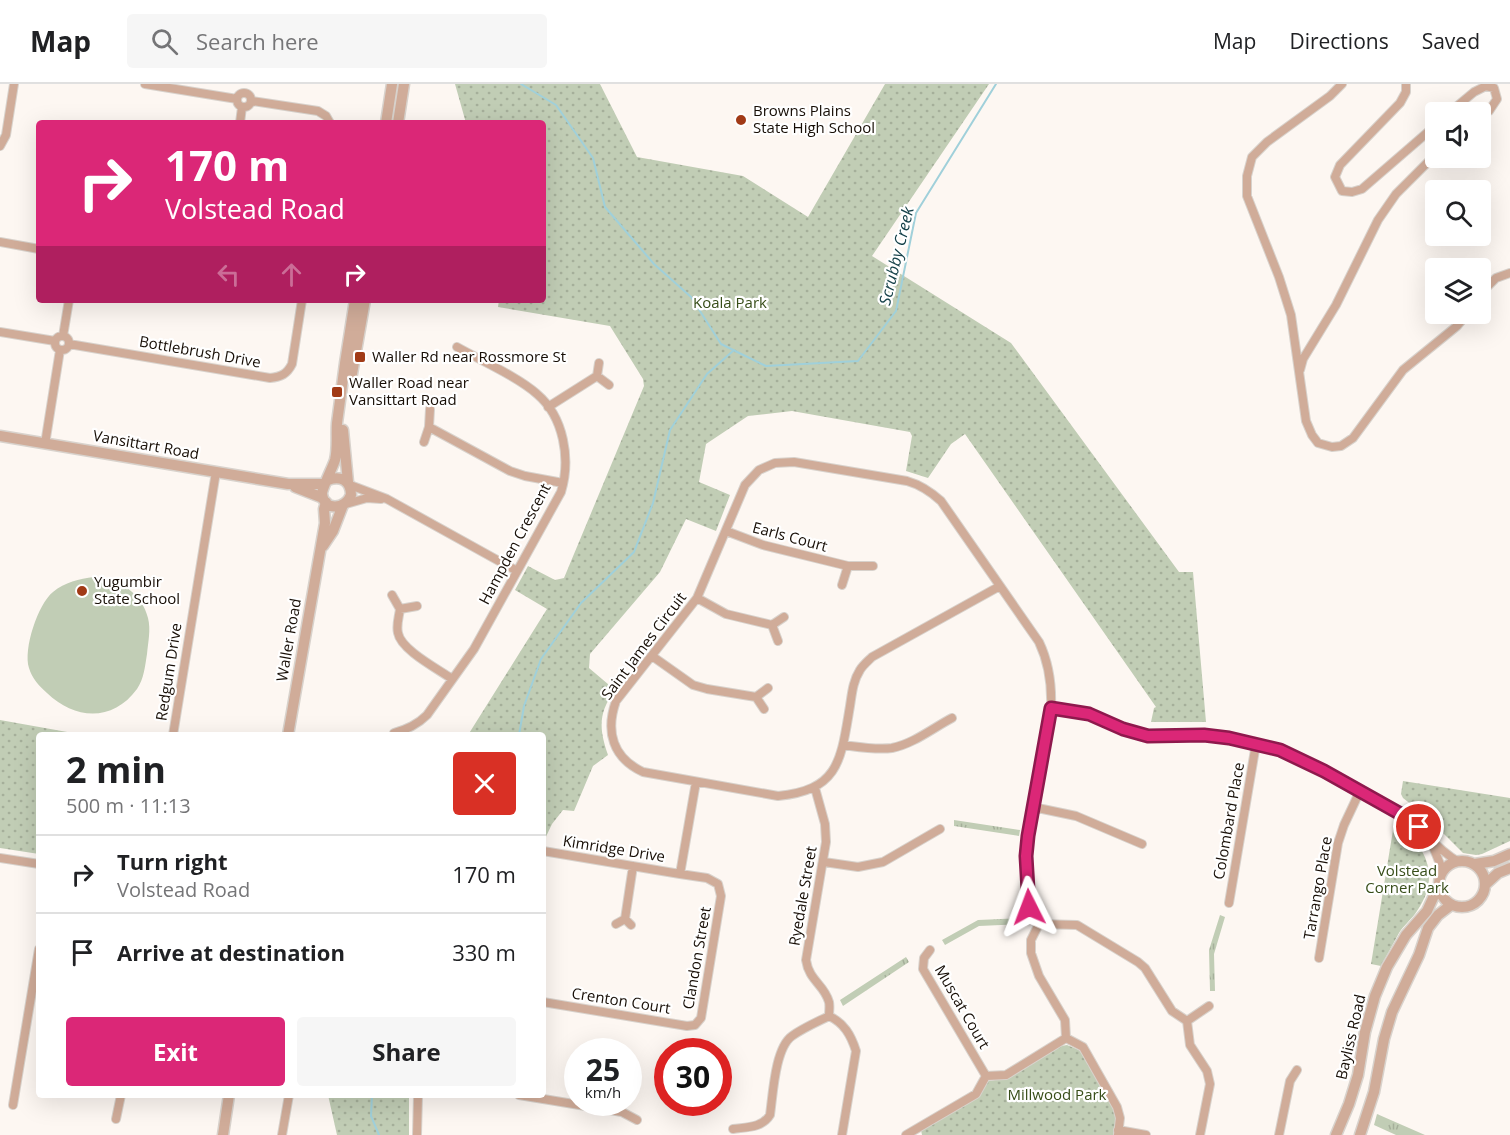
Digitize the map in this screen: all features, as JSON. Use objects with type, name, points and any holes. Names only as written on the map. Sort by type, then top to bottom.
[{"type":"street","points":[[0,146],[6,135],[14,84]]},
{"type":"street","points":[[145,84],[237,99]]},
{"type":"street","points":[[386,120],[392,84]]},
{"type":"street","points":[[398,120],[404,84]]},
{"type":"street","points":[[1342,84],[1330,96],[1267,142],[1252,157],[1247,176],[1247,196],[1279,277],[1291,315],[1306,421],[1312,435],[1320,444],[1332,447],[1341,446],[1353,438],[1403,370],[1459,324]]},
{"type":"street","points":[[1406,84],[1406,93],[1400,103],[1340,165],[1335,177],[1342,191],[1352,192],[1362,189],[1425,135]]},
{"type":"street","points":[[1462,102],[1485,86],[1494,88],[1497,99],[1491,108]]},
{"type":"street","points":[[242,107],[238,104],[237,99],[246,88],[252,101]]},
{"type":"street","points":[[242,107],[248,106],[252,101]]},
{"type":"street","points":[[252,101],[318,111],[328,120]]},
{"type":"street","points":[[240,120],[242,107]]},
{"type":"street","points":[[1299,373],[1303,360],[1336,305],[1378,220],[1396,194],[1425,165]]},
{"type":"street","points":[[0,242],[36,248]]},
{"type":"street","points":[[1491,283],[1496,278],[1510,273]]},
{"type":"street","points":[[63,336],[68,303]]},
{"type":"street","name":"Bottlebrush Drive","points":[[69,344],[270,378],[278,377],[289,370],[292,364],[302,303]]},
{"type":"street","name":"Waller Road","points":[[289,732],[325,523],[322,490],[335,458],[337,423],[355,303]]},
{"type":"street","name":"Waller Road","points":[[320,551],[351,495],[343,449],[343,421],[364,303]]},
{"type":"street","points":[[0,332],[55,341]]},
{"type":"street","points":[[55,341],[63,336]]},
{"type":"street","points":[[55,341],[56,348],[65,350],[69,344],[68,339],[63,336]]},
{"type":"street","name":"Hampden Crescent","points":[[396,732],[418,723],[474,648],[561,492],[563,483],[566,456],[564,443],[555,419],[538,394],[457,347]]},
{"type":"street","points":[[45,444],[60,350]]},
{"type":"street","points":[[548,407],[597,376],[599,363]]},
{"type":"street","points":[[597,376],[609,385]]},
{"type":"street","points":[[424,442],[429,427],[430,409]]},
{"type":"street","points":[[429,427],[510,471],[563,483]]},
{"type":"street","name":"Vansittart Road","points":[[0,436],[288,484],[326,482]]},
{"type":"street","name":"Saint James Circuit","points":[[815,788],[798,794],[778,796],[643,772],[630,766],[618,753],[611,737],[610,717],[616,702],[697,598],[745,485],[759,470],[775,463],[794,462],[920,485],[941,501],[1038,642],[1045,655],[1051,691],[1051,708],[1028,836],[1026,867],[1029,907],[1039,924]]},
{"type":"street","name":"Redgum Drive","points":[[173,732],[216,472]]},
{"type":"street","points":[[326,482],[338,478],[387,499],[517,571]]},
{"type":"street","name":"Vansittart Road","points":[[288,484],[324,500]]},
{"type":"street","points":[[324,500],[334,507],[367,498],[387,499]]},
{"type":"street","name":"Earls Court","points":[[726,531],[763,546],[848,566],[873,566]]},
{"type":"street","points":[[842,585],[848,566]]},
{"type":"street","points":[[815,788],[835,768],[843,745],[853,684],[860,669],[872,657],[1000,586]]},
{"type":"street","points":[[392,595],[400,609],[397,627],[398,635],[404,645],[452,679]]},
{"type":"street","points":[[697,598],[726,614],[772,625],[784,617]]},
{"type":"street","points":[[400,609],[417,606]]},
{"type":"street","points":[[772,625],[778,641]]},
{"type":"street","points":[[652,656],[693,685],[707,689],[756,697],[768,688]]},
{"type":"street","points":[[756,697],[764,709]]},
{"type":"street","points":[[1051,708],[1089,714],[1123,729],[1148,736],[1204,735],[1229,738],[1280,750],[1306,761],[1406,817],[1419,827],[1430,841],[1456,861],[1475,864],[1481,870],[1485,884]]},
{"type":"street","points":[[843,745],[878,749],[893,747],[952,718]]},
{"type":"street","name":"Colombard Place","points":[[1229,903],[1256,744]]},
{"type":"street","points":[[680,874],[696,782]]},
{"type":"street","name":"Ryedale Street","points":[[815,788],[825,824],[826,842],[806,960],[808,972],[821,987],[829,1002],[829,1016]]},
{"type":"street","name":"Tarrango Place","points":[[1319,958],[1338,843],[1360,791]]},
{"type":"street","points":[[1033,807],[1076,816],[1142,844]]},
{"type":"street","points":[[824,862],[858,867],[884,862],[940,829]]},
{"type":"street","points":[[1430,841],[1440,864],[1439,882],[1445,901],[1451,905],[1467,907],[1474,904],[1480,899],[1485,884],[1498,873],[1510,868]]},
{"type":"street","name":"Kimridge Drive","points":[[546,852],[680,874]]},
{"type":"street","points":[[1475,864],[1494,861],[1510,854]]},
{"type":"street","points":[[0,858],[36,864]]},
{"type":"street","name":"Bayliss Road","points":[[1336,1135],[1358,1075],[1365,1032],[1375,996],[1387,967],[1406,935],[1427,910],[1446,867],[1456,861]]},
{"type":"street","points":[[616,924],[628,922],[633,866]]},
{"type":"street","name":"Clandon Street","points":[[680,874],[707,878],[718,884],[721,896],[701,1018],[695,1025]]},
{"type":"street","points":[[1360,1135],[1374,1092],[1384,1039],[1392,1012],[1419,955],[1428,928],[1438,915],[1451,905]]},
{"type":"street","points":[[1066,1038],[1065,1020],[1039,976],[1031,953],[1031,940],[1039,924],[1077,925],[1138,962],[1145,968],[1172,1011],[1187,1020]]},
{"type":"street","name":"Muscat Court","points":[[930,950],[924,958],[922,969],[986,1076]]},
{"type":"street","points":[[13,1105],[36,973]]},
{"type":"street","name":"Crenton Court","points":[[546,1002],[687,1026],[695,1025]]},
{"type":"street","points":[[1187,1020],[1209,1006]]},
{"type":"street","points":[[733,1129],[760,1125],[766,1121],[770,1115],[780,1053],[784,1043],[791,1036],[829,1016],[840,1022],[852,1037],[856,1051],[842,1135]]},
{"type":"street","points":[[1187,1020],[1190,1045],[1208,1071],[1210,1084],[1200,1135]]},
{"type":"street","points":[[906,1135],[976,1094],[986,1076],[1006,1075],[1066,1038]]},
{"type":"street","points":[[1066,1038],[1083,1047],[1117,1107],[1120,1118],[1118,1133],[1146,1135]]},
{"type":"street","points":[[1279,1135],[1290,1081],[1297,1070]]},
{"type":"street","points":[[116,1119],[120,1098]]},
{"type":"street","points":[[223,1135],[229,1098]]},
{"type":"street","points":[[282,1135],[288,1098]]},
{"type":"street","points":[[417,1135],[418,1098]]},
{"type":"street","points":[[537,1098],[622,1112],[637,1120]]},
{"type":"green space","name":"Koala Park","points":[[455,84],[600,84],[637,157],[743,176],[808,217],[885,84],[989,84],[872,256],[1011,343],[1179,572],[1193,572],[1206,722],[1151,722],[1156,707],[965,434],[951,444],[928,478],[906,471],[912,436],[910,432],[792,411],[748,416],[706,444],[699,482],[730,495],[716,531],[686,519],[660,572],[590,654],[589,668],[615,690],[605,706],[602,721],[608,755],[593,766],[574,811],[563,810],[546,837],[546,732],[470,732],[547,609],[515,590],[528,566],[555,580],[564,578],[644,386],[643,379],[610,326],[498,307],[499,303],[546,303],[546,120],[465,120]]},
{"type":"green space","points":[[94,577],[112,580],[135,594],[145,609],[149,632],[144,672],[137,689],[117,707],[94,714],[70,708],[58,702],[44,690],[30,672],[28,650],[37,616],[47,598],[67,583]]},
{"type":"green space","points":[[0,720],[67,732],[36,732],[36,854],[0,848]]},
{"type":"green space","name":"Volstead Corner Park","points":[[1403,781],[1510,798],[1510,841],[1482,854],[1463,853],[1426,816],[1403,798],[1401,794]]},
{"type":"green space","points":[[954,820],[1020,830],[1019,836],[954,826]]},
{"type":"green space","name":"Volstead Corner Park","points":[[1394,824],[1415,841],[1422,851],[1427,862],[1428,886],[1417,911],[1399,933],[1381,966],[1371,964]]},
{"type":"green space","points":[[1220,915],[1225,917],[1214,954],[1215,991],[1210,991],[1209,950]]},
{"type":"green space","points":[[1022,918],[1023,924],[979,926],[945,945],[942,940],[978,920]]},
{"type":"green space","points":[[906,957],[909,962],[843,1006],[840,1000]]},
{"type":"green space","name":"Millwood Park","points":[[1067,1045],[1079,1050],[1082,1054],[1114,1110],[1116,1122],[1113,1135],[922,1135],[921,1130],[983,1088],[988,1081],[1009,1078],[1061,1046]]},
{"type":"green space","points":[[329,1098],[409,1098],[409,1135],[337,1135]]},
{"type":"green space","points":[[1377,1114],[1425,1135],[1396,1135],[1374,1125]]},
{"type":"waterway","name":"Scrubby Creek","points":[[521,84],[556,105],[593,158],[605,207],[654,264],[691,297],[721,344],[766,366],[858,361],[896,311],[916,213],[996,84]]},
{"type":"waterway","points":[[520,732],[524,706],[541,659],[581,603],[634,552],[653,503],[670,430],[707,374],[734,350]]},
{"type":"waterway","points":[[372,1098],[371,1116],[379,1135]]},
{"type":"place","name":"Browns Plains State High School","points":[[741,120]]},
{"type":"place","name":"Waller Rd near Rossmore St","points":[[360,357]]},
{"type":"place","name":"Waller Road near Vansittart Road","points":[[337,392]]},
{"type":"place","name":"Yugumbir State School","points":[[82,591]]},
{"type":"route","points":[[1029,907],[1026,856],[1028,836],[1051,708],[1089,714],[1123,729],[1148,736],[1204,735],[1229,738],[1280,750],[1306,761],[1406,817],[1419,827]]}]
